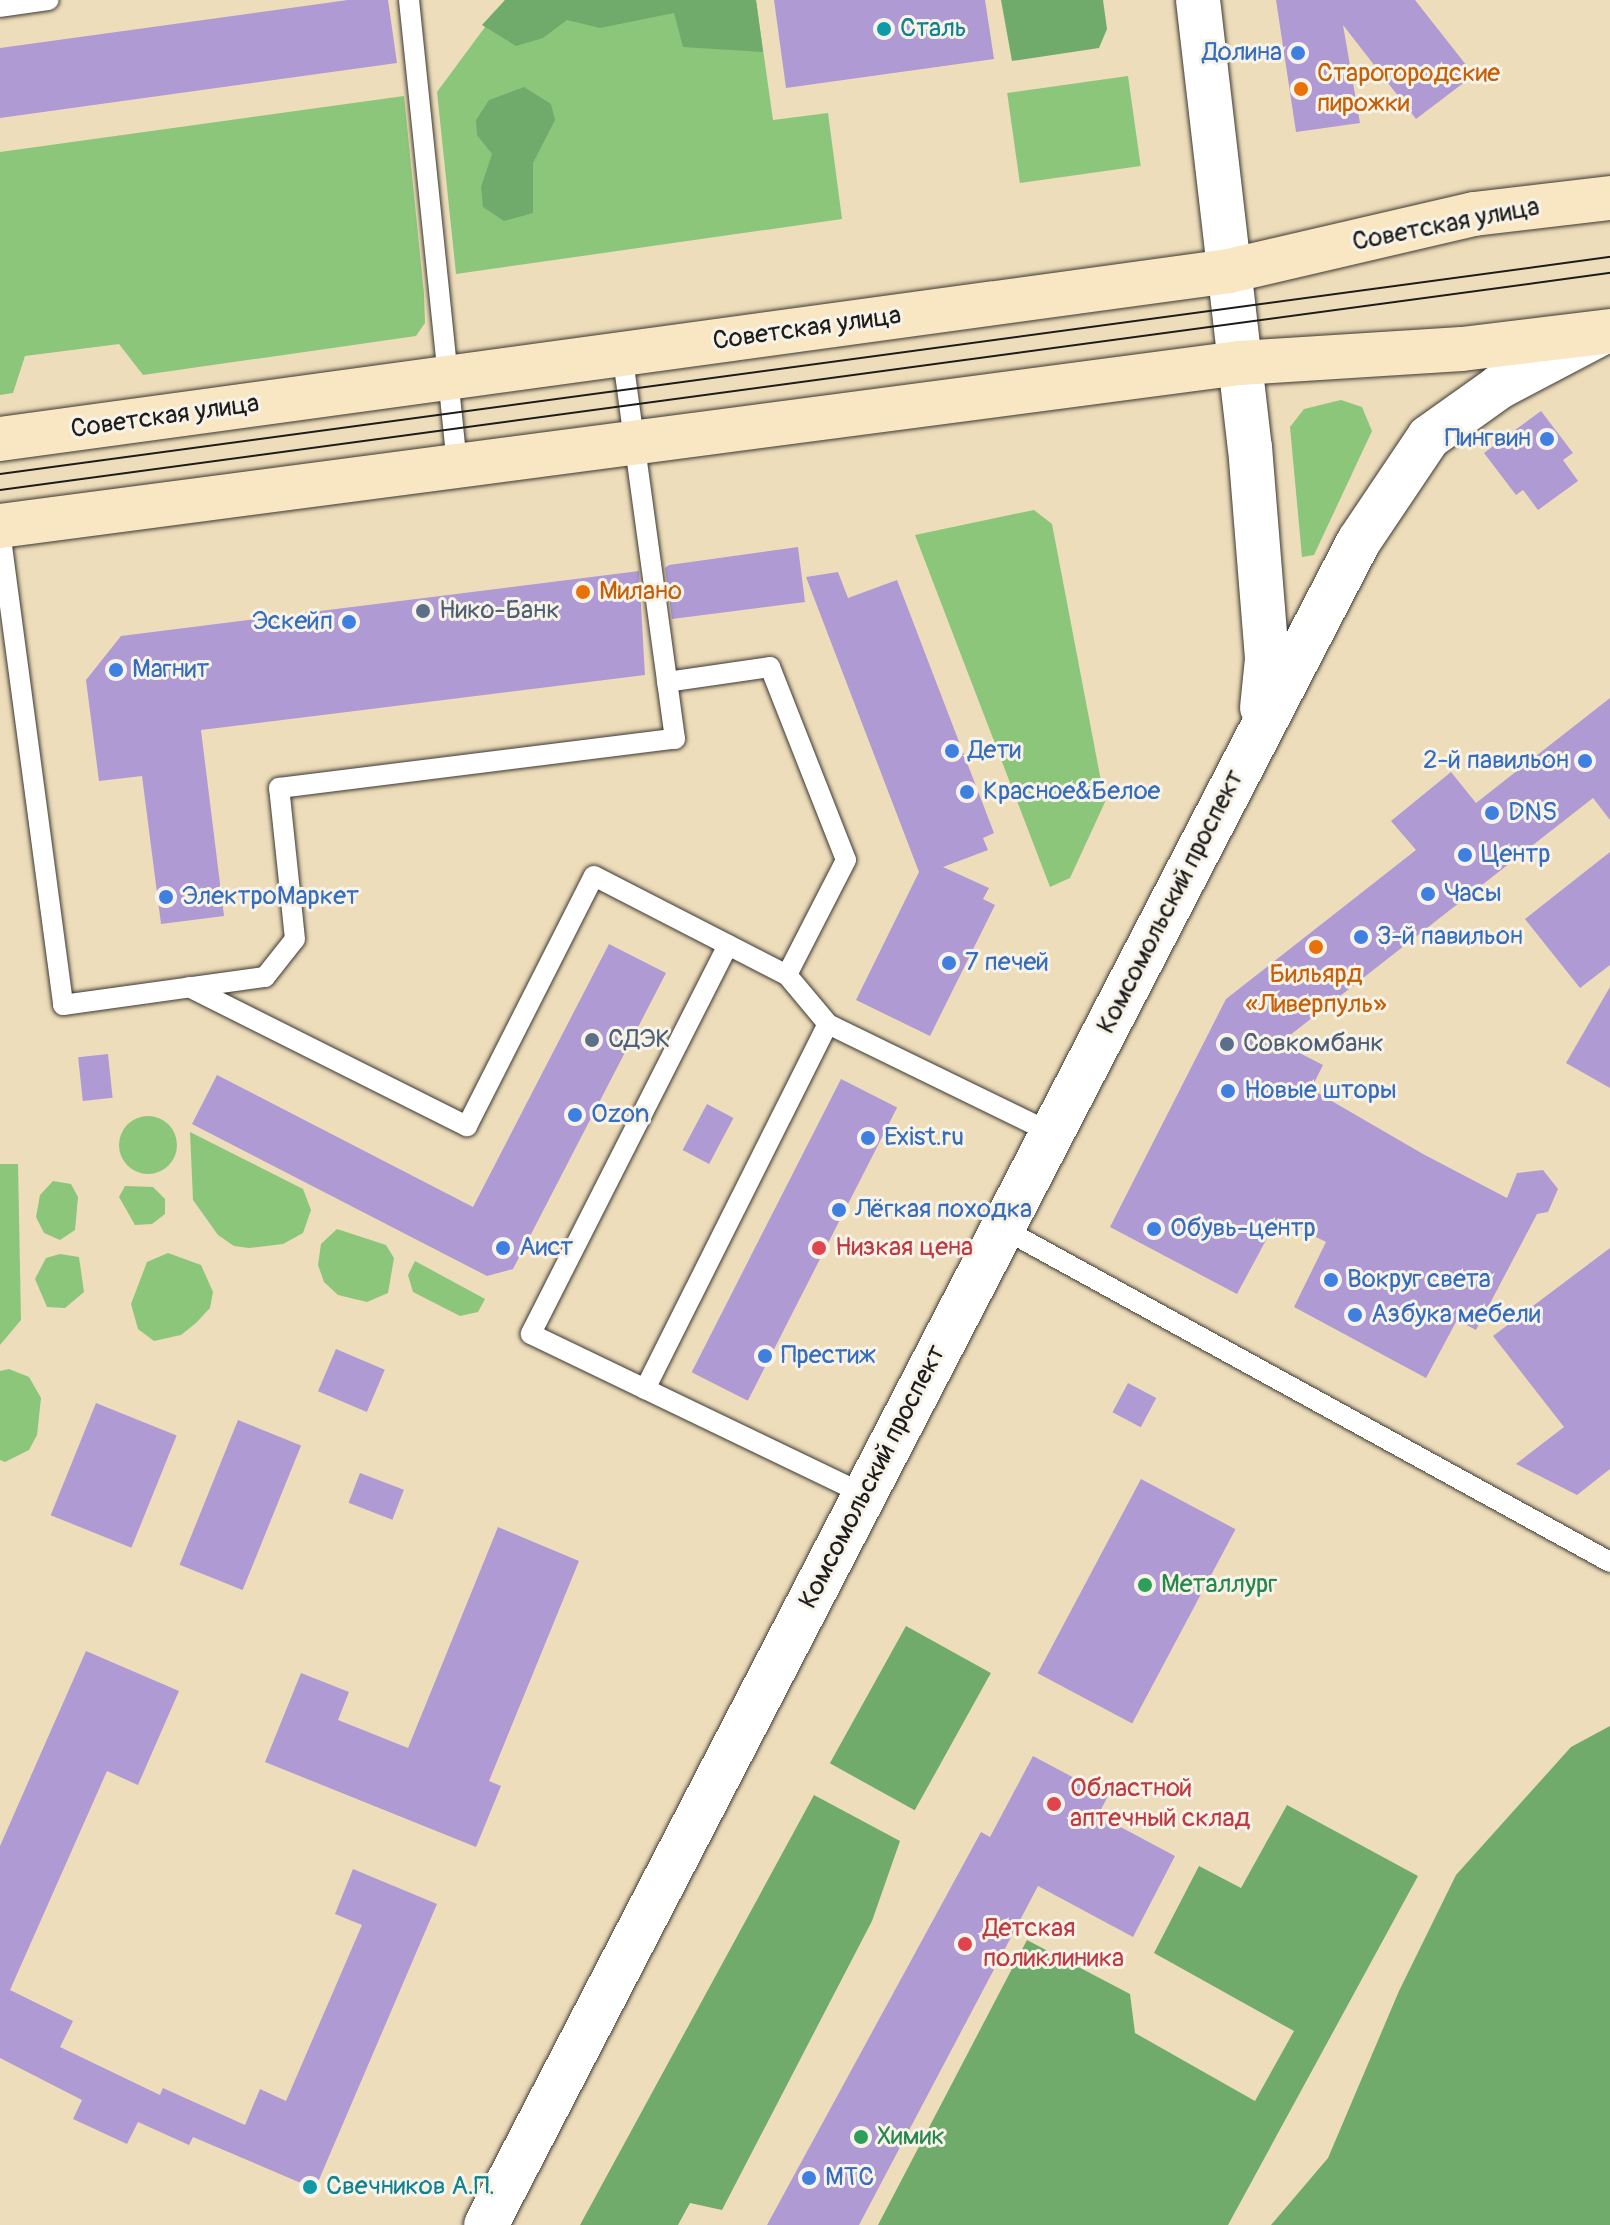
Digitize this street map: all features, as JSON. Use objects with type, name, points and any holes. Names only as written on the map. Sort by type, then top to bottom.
[{"type":"main road","name":"Советская улица","points":[[0,439],[1229,271],[1474,214],[1610,198]]},
{"type":"main road","points":[[0,529],[1240,363],[1462,349],[1607,331]]},
{"type":"street","name":"Комсомольский проспект","points":[[1198,0],[1240,363],[1267,659],[1260,730]]},
{"type":"street","name":"Комсомольский проспект","points":[[486,2225],[1359,541],[1429,437],[1499,387],[1607,331]]},
{"type":"lane","points":[[0,7],[49,0]]},
{"type":"lane","points":[[409,0],[457,466]]},
{"type":"lane","points":[[0,529],[63,1005],[265,977],[295,939],[279,788],[675,739],[622,354]]},
{"type":"lane","points":[[667,682],[770,667],[846,860],[787,975]]},
{"type":"lane","points":[[189,987],[467,1126],[594,876],[787,975],[828,1024],[1051,1133]]},
{"type":"lane","points":[[728,945],[531,1334],[864,1494]]},
{"type":"lane","points":[[645,1389],[828,1024]]},
{"type":"lane","points":[[1002,1228],[1610,1562]]},
{"type":"green space","points":[[505,0],[756,0],[773,120],[828,113],[842,219],[456,274],[437,92]]},
{"type":"green space","points":[[505,0],[756,0],[763,52],[683,47],[674,13],[600,28],[567,20],[543,38],[516,46],[482,25]]},
{"type":"green space","points":[[1001,0],[1103,0],[1107,29],[1099,48],[1012,61]]},
{"type":"green space","points":[[1128,76],[1141,166],[1020,183],[1007,93]]},
{"type":"green space","points":[[524,87],[551,104],[555,120],[533,163],[533,213],[504,221],[483,207],[481,187],[492,154],[477,135],[476,120],[489,100]]},
{"type":"green space","points":[[404,96],[424,294],[425,323],[416,336],[143,375],[119,344],[25,356],[13,393],[0,395],[0,152]]},
{"type":"green space","points":[[1341,400],[1362,407],[1372,431],[1314,555],[1302,557],[1290,427],[1304,409]]},
{"type":"green space","points":[[1034,510],[1052,524],[1105,802],[1070,878],[1050,887],[915,535]]},
{"type":"green space","points":[[148,1116],[159,1118],[168,1125],[175,1134],[175,1156],[168,1165],[159,1172],[148,1174],[137,1172],[128,1165],[121,1156],[119,1145],[121,1134],[128,1125],[137,1118]]},
{"type":"green space","points":[[190,1132],[303,1189],[311,1210],[303,1233],[283,1244],[249,1248],[234,1246],[218,1235],[193,1200]]},
{"type":"green space","points":[[0,1164],[18,1164],[21,1320],[0,1345]]},
{"type":"green space","points":[[53,1181],[71,1184],[78,1197],[75,1230],[60,1240],[44,1233],[36,1217],[40,1195]]},
{"type":"green space","points":[[125,1186],[153,1187],[165,1199],[165,1214],[152,1224],[135,1225],[119,1197]]},
{"type":"green space","points":[[337,1229],[386,1245],[394,1258],[388,1293],[367,1302],[338,1295],[324,1282],[318,1265],[321,1244]]},
{"type":"green space","points":[[168,1253],[201,1265],[213,1292],[210,1308],[196,1323],[181,1335],[154,1341],[138,1329],[131,1304],[147,1262]]},
{"type":"green space","points":[[60,1254],[79,1257],[84,1292],[65,1308],[47,1307],[35,1279],[46,1258]]},
{"type":"green space","points":[[415,1261],[485,1299],[478,1312],[460,1316],[413,1292],[408,1275]]},
{"type":"green space","points":[[9,1369],[29,1377],[41,1398],[37,1435],[29,1450],[5,1462],[0,1460],[0,1371]]},
{"type":"green space","points":[[906,1626],[991,1673],[915,1810],[830,1763]]},
{"type":"green space","points":[[1610,1726],[1610,2225],[1271,2225],[1328,2158],[1399,1991],[1456,1875],[1571,1747]]},
{"type":"green space","points":[[814,1795],[900,1841],[872,1921],[722,2210],[690,2203],[678,2225],[580,2225]]},
{"type":"green space","points":[[1287,1805],[1418,1876],[1228,2225],[878,2225],[1027,1940],[1130,1994],[1135,2033],[1255,2101],[1294,2031],[1154,1953],[1199,1866],[1241,1888]]},
{"type":"building","points":[[348,0],[388,0],[397,63],[0,118],[0,48]]},
{"type":"building","name":"Сталь","points":[[774,0],[985,0],[994,59],[786,88]]},
{"type":"building","points":[[1276,0],[1415,0],[1474,75],[1416,119],[1343,25],[1360,123],[1296,132]]},
{"type":"building","points":[[1541,411],[1573,453],[1563,460],[1578,481],[1538,510],[1523,490],[1516,495],[1484,453]]},
{"type":"building","points":[[798,547],[805,602],[672,619],[665,568],[669,565]]},
{"type":"building","points":[[639,571],[645,675],[201,730],[224,916],[161,924],[142,776],[99,781],[86,680],[121,636]]},
{"type":"building","points":[[838,572],[848,598],[897,580],[994,833],[983,838],[988,850],[943,867],[989,888],[983,899],[995,905],[930,1036],[856,1000],[919,872],[806,577]]},
{"type":"building","points":[[1610,698],[1610,820],[1593,798],[1280,1043],[1323,1065],[1311,1089],[1423,1154],[1507,1198],[1517,1173],[1543,1170],[1558,1189],[1548,1212],[1537,1214],[1476,1330],[1457,1320],[1426,1378],[1294,1307],[1326,1242],[1278,1218],[1237,1294],[1110,1227],[1226,999],[1416,850],[1391,821],[1451,772],[1476,803]]},
{"type":"building","points":[[1610,852],[1610,965],[1580,988],[1525,919]]},
{"type":"building","points":[[609,944],[666,973],[513,1269],[487,1276],[192,1124],[217,1075],[473,1207]]},
{"type":"building","points":[[1610,987],[1610,1088],[1566,1063]]},
{"type":"building","points":[[108,1054],[113,1098],[83,1101],[78,1057]]},
{"type":"building","points":[[841,1079],[897,1108],[748,1401],[692,1372]]},
{"type":"building","points":[[707,1104],[733,1118],[709,1164],[683,1150]]},
{"type":"building","points":[[1610,1248],[1610,1469],[1577,1495],[1516,1464],[1564,1427],[1493,1336]]},
{"type":"building","points":[[336,1349],[385,1370],[367,1412],[318,1391]]},
{"type":"building","points":[[1128,1383],[1156,1398],[1141,1427],[1113,1412]]},
{"type":"building","points":[[96,1403],[177,1436],[131,1548],[51,1515]]},
{"type":"building","points":[[238,1420],[301,1445],[243,1590],[180,1565]]},
{"type":"building","points":[[360,1473],[404,1490],[392,1520],[349,1503]]},
{"type":"building","name":"Металлург","points":[[1141,1479],[1235,1529],[1132,1723],[1038,1673]]},
{"type":"building","points":[[498,1527],[579,1561],[489,1781],[501,1786],[476,1847],[265,1762],[301,1673],[349,1692],[338,1720],[408,1748]]},
{"type":"building","points":[[86,1651],[179,1691],[138,1785],[107,1771],[10,1990],[73,2021],[60,2047],[160,2095],[163,2088],[245,2125],[260,2089],[286,2101],[362,1925],[335,1914],[353,1869],[437,1904],[315,2189],[193,2137],[189,2145],[138,2122],[127,2144],[73,2119],[82,2100],[0,2058],[0,1846]]},
{"type":"building","points":[[1033,1756],[1108,1796],[1098,1815],[1175,1856],[1133,1937],[1038,1886],[859,2225],[767,2225],[981,1832],[990,1837]]},
{"type":"tram line","points":[[0,474],[1610,257]]},
{"type":"tram line","points":[[0,490],[1610,273]]},
{"type":"place","name":"Сталь","points":[[884,29]]},
{"type":"place","name":"Долина","points":[[1298,53]]},
{"type":"place","name":"Старогородские пирожки","points":[[1301,89]]},
{"type":"place","name":"Пингвин","points":[[1547,439]]},
{"type":"place","name":"Милано","points":[[583,592]]},
{"type":"place","name":"Нико-Банк","points":[[423,611]]},
{"type":"place","name":"Эскейп","points":[[349,622]]},
{"type":"place","name":"Магнит","points":[[116,670]]},
{"type":"place","name":"Дети","points":[[952,751]]},
{"type":"place","name":"2-й павильон","points":[[1585,761]]},
{"type":"place","name":"Красное&Белое","points":[[967,792]]},
{"type":"place","name":"DNS","points":[[1492,813]]},
{"type":"place","name":"Центр","points":[[1465,855]]},
{"type":"place","name":"Часы","points":[[1428,894]]},
{"type":"place","name":"ЭлектроМаркет","points":[[166,897]]},
{"type":"place","name":"3-й павильон","points":[[1361,937]]},
{"type":"place","name":"Бильярд «Ливерпуль»","points":[[1316,947]]},
{"type":"place","name":"7 печей","points":[[949,963]]},
{"type":"place","name":"СДЭК","points":[[592,1040]]},
{"type":"place","name":"Совкомбанк","points":[[1227,1044]]},
{"type":"place","name":"Новые шторы","points":[[1228,1091]]},
{"type":"place","name":"Ozon","points":[[575,1115]]},
{"type":"place","name":"Exist.ru","points":[[868,1138]]},
{"type":"place","name":"Лёгкая походка","points":[[839,1210]]},
{"type":"place","name":"Обувь-центр","points":[[1154,1229]]},
{"type":"place","name":"Аист","points":[[503,1248]]},
{"type":"place","name":"Низкая цена","points":[[819,1248]]},
{"type":"place","name":"Вокруг света","points":[[1331,1280]]},
{"type":"place","name":"Азбука мебели","points":[[1355,1315]]},
{"type":"place","name":"Престиж","points":[[765,1356]]},
{"type":"place","name":"Металлург","points":[[1145,1585]]},
{"type":"place","name":"Областной аптечный склад","points":[[1054,1804]]},
{"type":"place","name":"Детская поликлиника","points":[[965,1944]]},
{"type":"place","name":"Химик","points":[[861,2137]]},
{"type":"place","name":"МТС","points":[[809,2178]]},
{"type":"place","name":"Свечников А.П.","points":[[310,2187]]}]
